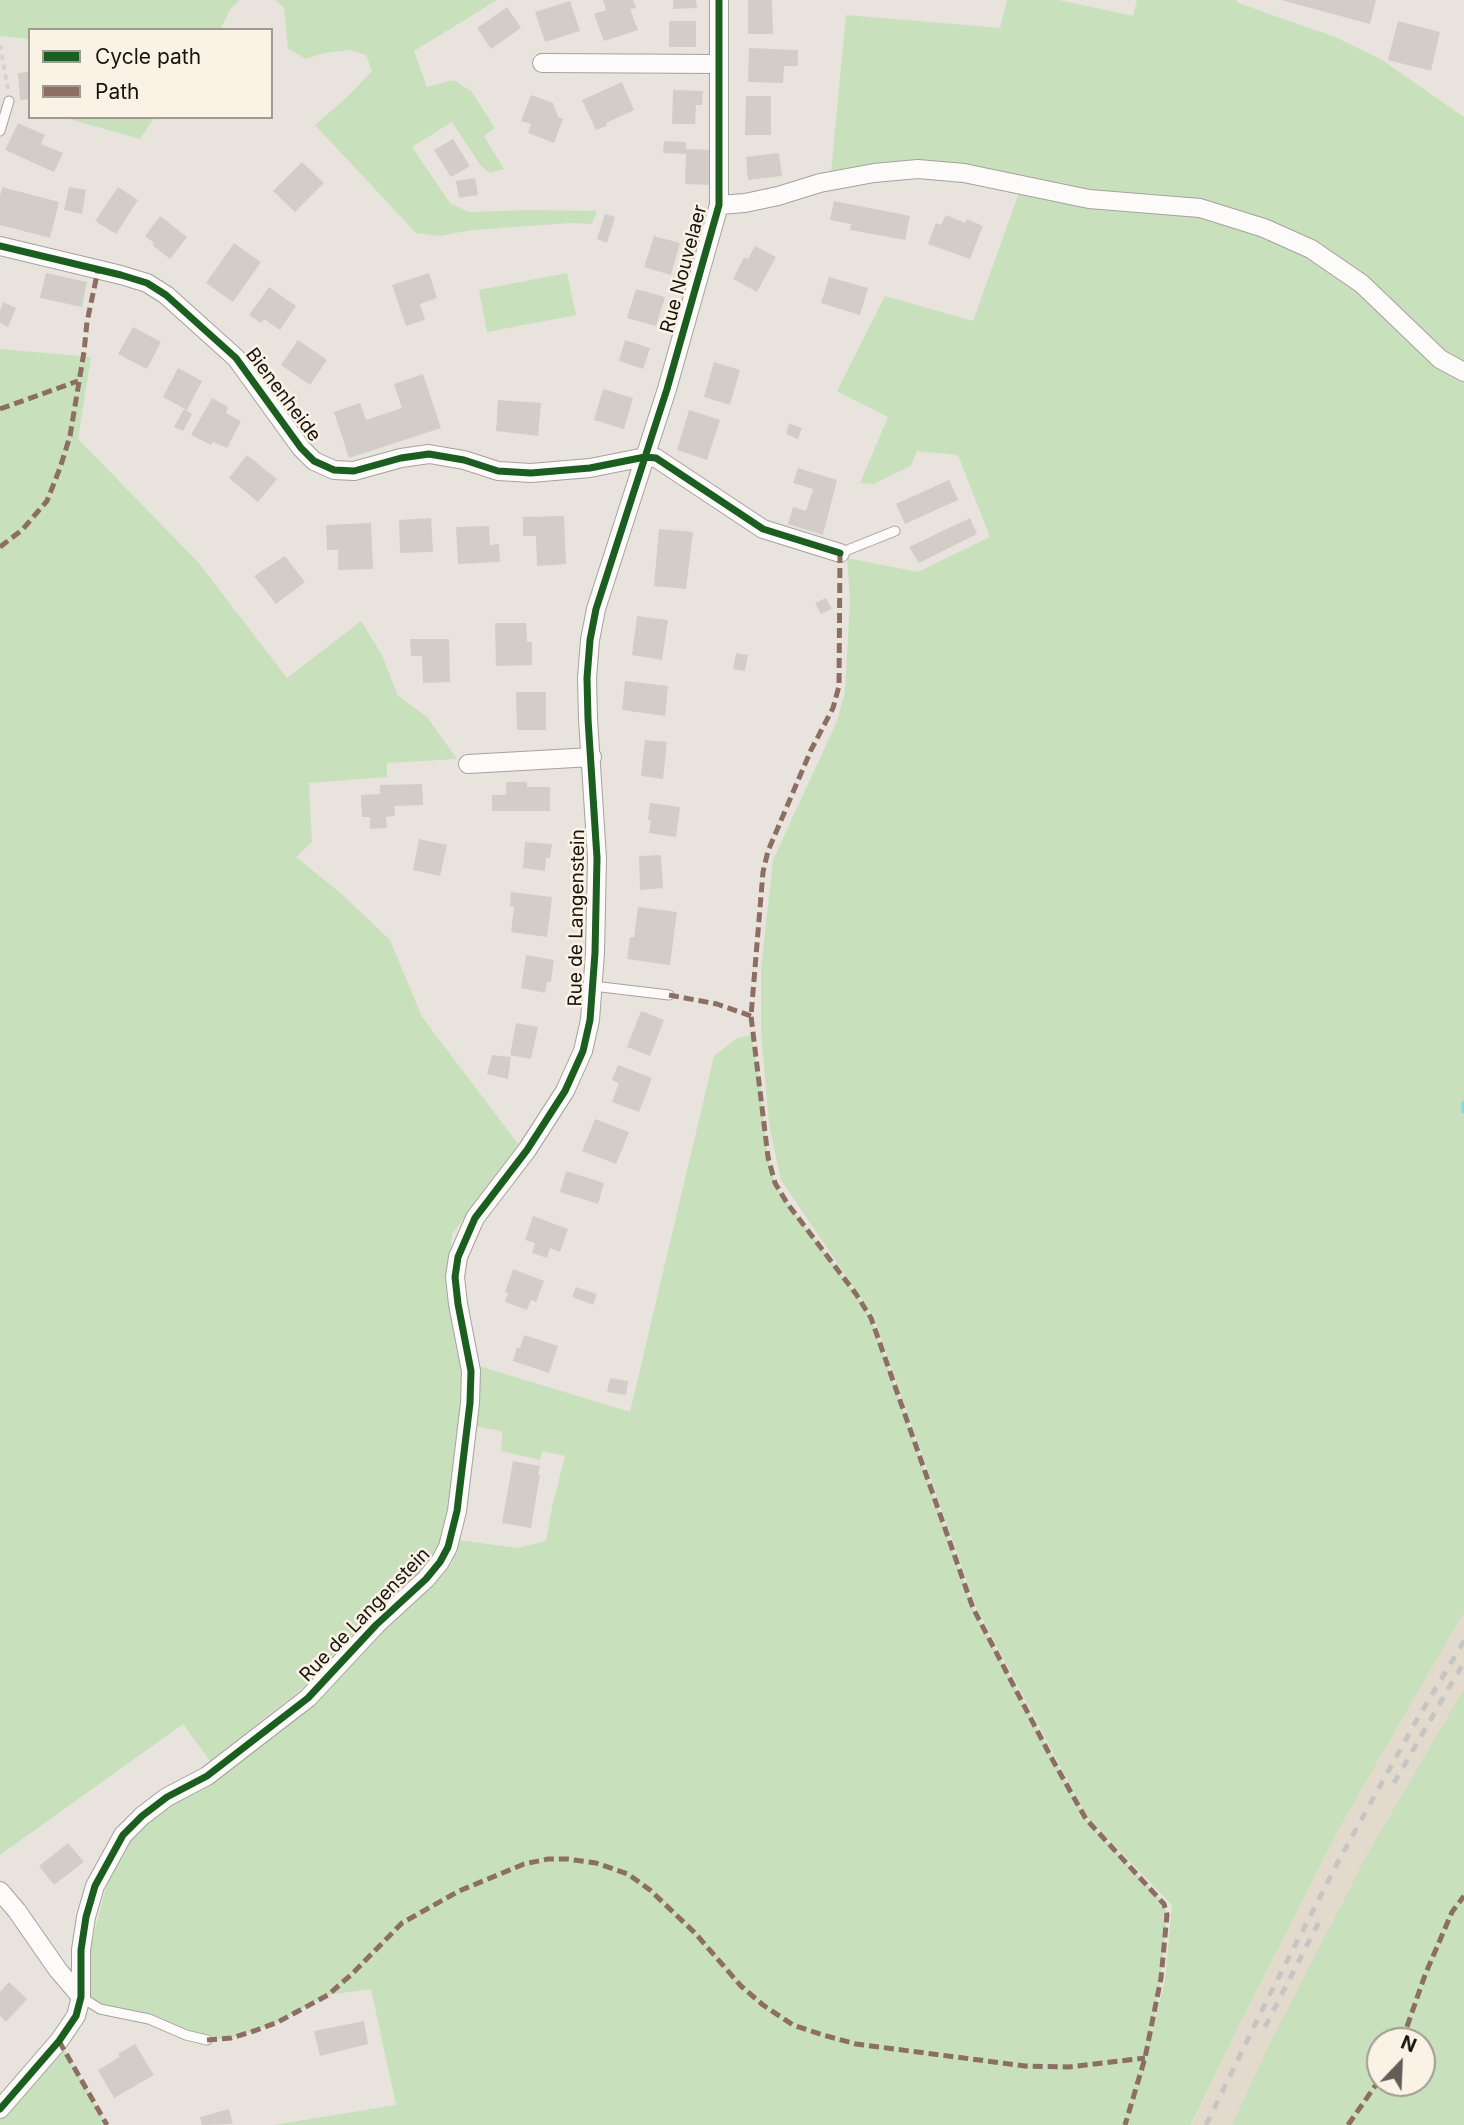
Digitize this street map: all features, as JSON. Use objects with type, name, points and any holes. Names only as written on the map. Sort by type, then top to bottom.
[{"type":"street","name":"Rue Nouvelaer","points":[[645,457],[719,205],[719,0]]},
{"type":"street","points":[[542,63],[718,64]]},
{"type":"street","name":"Rue Nouvelaer","points":[[719,205],[778,197],[820,183],[861,175],[918,169],[964,173],[1089,199],[1200,208],[1264,228],[1311,248],[1362,284],[1440,359],[1464,372]]},
{"type":"street","name":"Bienenheide","points":[[0,246],[121,275],[147,284],[166,295],[236,358],[300,448],[314,461],[334,470],[354,471],[401,458],[429,454],[464,460],[498,471],[530,473],[590,468],[645,457]]},
{"type":"street","points":[[645,457],[656,458],[670,466],[763,529],[841,553]]},
{"type":"street","name":"Rue de Langenstein","points":[[81,1997],[81,1950],[86,1917],[95,1886],[123,1835],[167,1797],[207,1776],[308,1698],[376,1625],[426,1579],[448,1547],[457,1511],[470,1403],[471,1371],[455,1277],[458,1257],[475,1218],[533,1141],[570,1081],[583,1051],[590,1020],[597,858],[587,678],[590,640],[596,609],[645,457]]},
{"type":"street","points":[[468,764],[592,757]]},
{"type":"street","points":[[0,1891],[81,1997],[76,2016],[59,2041],[4,2103]]},
{"type":"lane","points":[[0,131],[9,102]]},
{"type":"lane","points":[[841,553],[895,531]]},
{"type":"lane","points":[[593,986],[669,995]]},
{"type":"lane","points":[[81,1997],[100,2009],[149,2019],[186,2035],[207,2040]]},
{"type":"path","points":[[0,45],[9,102]]},
{"type":"shaded area","points":[[1464,1612],[1464,1689],[1265,2053],[1232,2125],[1192,2125],[1237,2029],[1341,1825]]},
{"type":"green space","points":[[0,0],[240,0],[231,8],[221,28],[28,28],[28,39],[0,36]]},
{"type":"green space","points":[[275,0],[497,0],[414,51],[427,87],[454,80],[472,92],[495,128],[484,136],[504,169],[490,173],[481,166],[452,122],[412,147],[450,203],[469,212],[597,211],[592,224],[472,230],[439,236],[416,233],[315,125],[372,71],[366,55],[350,50],[324,53],[306,59],[288,49],[284,8]]},
{"type":"green space","points":[[1007,0],[1059,0],[1133,16],[1137,0],[1236,0],[1238,3],[1335,37],[1382,60],[1464,117],[1464,367],[1443,355],[1368,281],[1206,205],[855,169],[831,172],[846,15],[1000,28]]},
{"type":"green space","points":[[69,119],[154,119],[140,139]]},
{"type":"green space","points":[[1020,190],[1199,213],[1309,253],[1359,287],[1406,340],[1434,363],[1464,381],[1464,1612],[1341,1825],[1191,2125],[274,2125],[396,2105],[371,1989],[328,1995],[278,2022],[254,2031],[231,2038],[207,2040],[150,2014],[102,2005],[87,1995],[88,1957],[116,1860],[141,1827],[381,1631],[443,1574],[452,1563],[458,1540],[517,1548],[546,1541],[565,1456],[542,1451],[540,1460],[501,1451],[502,1431],[474,1426],[479,1366],[630,1412],[714,1056],[737,1038],[751,1035],[760,1080],[768,1157],[775,1183],[871,1318],[973,1608],[1086,1819],[1164,1904],[1167,1915],[1161,1978],[1150,2040],[1165,1980],[1172,1905],[1087,1817],[976,1607],[873,1316],[781,1180],[769,1124],[761,1031],[761,968],[773,860],[837,721],[845,692],[850,601],[847,558],[918,572],[990,537],[958,455],[917,451],[911,466],[873,484],[860,483],[888,417],[837,391],[885,296],[973,321]]},
{"type":"green space","points":[[567,273],[576,315],[487,332],[479,290]]},
{"type":"green space","points":[[0,349],[91,357],[78,439],[198,562],[287,678],[361,621],[382,655],[398,696],[427,717],[457,759],[387,763],[387,777],[309,783],[312,842],[296,857],[345,897],[390,940],[422,1017],[519,1145],[452,1234],[449,1270],[465,1381],[447,1538],[417,1581],[362,1624],[308,1684],[210,1761],[183,1724],[0,1855]]},
{"type":"green space","points":[[1464,1689],[1464,2125],[1232,2125],[1265,2053],[1366,1857]]},
{"type":"green space","points":[[59,2041],[107,2125],[0,2125],[0,2109]]},
{"type":"building","points":[[603,0],[633,0],[636,8],[630,9],[638,30],[604,41],[594,14],[606,10]]},
{"type":"building","points":[[673,0],[696,0],[697,8],[673,9]]},
{"type":"building","points":[[748,0],[772,0],[773,34],[748,34]]},
{"type":"building","points":[[1281,0],[1376,0],[1370,24]]},
{"type":"building","points":[[570,1],[580,31],[545,42],[535,12]]},
{"type":"building","points":[[507,7],[521,28],[491,49],[477,28]]},
{"type":"building","points":[[669,21],[696,21],[696,47],[669,47]]},
{"type":"building","points":[[1398,21],[1440,32],[1431,71],[1388,60]]},
{"type":"building","points":[[749,48],[798,50],[798,66],[784,66],[783,83],[748,82]]},
{"type":"building","points":[[28,72],[28,99],[20,100],[18,73]]},
{"type":"building","points":[[622,82],[634,110],[596,130],[582,100]]},
{"type":"building","points":[[673,90],[703,91],[702,105],[696,105],[695,124],[672,124]]},
{"type":"building","points":[[531,95],[553,103],[558,117],[563,119],[554,143],[528,133],[531,124],[521,121]]},
{"type":"building","points":[[746,96],[771,96],[771,135],[745,135]]},
{"type":"building","points":[[18,123],[45,135],[41,144],[63,153],[54,172],[5,150]]},
{"type":"building","points":[[453,139],[470,166],[451,177],[434,150]]},
{"type":"building","points":[[664,141],[686,142],[686,149],[714,150],[712,185],[685,184],[686,154],[663,153]]},
{"type":"building","points":[[779,153],[782,176],[748,180],[746,157]]},
{"type":"building","points":[[302,162],[324,183],[295,212],[273,191]]},
{"type":"building","points":[[475,178],[478,195],[459,198],[456,181]]},
{"type":"building","points":[[2,187],[59,202],[50,238],[0,225]]},
{"type":"building","points":[[69,187],[86,190],[82,214],[64,210]]},
{"type":"building","points":[[118,187],[138,200],[116,234],[95,221]]},
{"type":"building","points":[[834,201],[910,216],[905,240],[850,230],[851,224],[830,220]]},
{"type":"building","points":[[605,214],[615,217],[607,243],[597,239]]},
{"type":"building","points":[[946,215],[965,223],[967,219],[983,226],[970,259],[928,244],[936,223],[941,225]]},
{"type":"building","points":[[160,216],[187,237],[170,259],[145,236]]},
{"type":"building","points":[[654,236],[680,243],[671,275],[644,267]]},
{"type":"building","points":[[234,243],[261,262],[233,302],[206,283]]},
{"type":"building","points":[[755,246],[776,257],[757,292],[733,279],[744,257],[748,259]]},
{"type":"building","points":[[46,273],[87,282],[82,307],[40,298]]},
{"type":"building","points":[[429,273],[437,298],[420,304],[425,320],[406,326],[392,285]]},
{"type":"building","points":[[829,277],[868,288],[860,315],[821,303]]},
{"type":"building","points":[[269,287],[296,306],[280,330],[264,319],[261,323],[249,315]]},
{"type":"building","points":[[636,289],[665,297],[656,326],[627,318]]},
{"type":"building","points":[[3,302],[16,308],[8,327],[0,323]]},
{"type":"building","points":[[133,327],[161,342],[147,369],[118,354]]},
{"type":"building","points":[[298,340],[327,360],[310,385],[281,365]]},
{"type":"building","points":[[625,340],[650,348],[643,369],[619,361]]},
{"type":"building","points":[[714,362],[740,370],[730,405],[704,397]]},
{"type":"building","points":[[178,368],[202,381],[187,410],[163,397]]},
{"type":"building","points":[[423,374],[441,428],[349,458],[334,412],[360,403],[366,420],[402,408],[394,384]]},
{"type":"building","points":[[603,389],[633,398],[624,429],[594,420]]},
{"type":"building","points":[[212,398],[228,407],[226,413],[241,421],[227,448],[213,442],[211,445],[191,435]]},
{"type":"building","points":[[498,400],[541,403],[538,436],[496,431]]},
{"type":"building","points":[[184,409],[192,414],[183,431],[174,427]]},
{"type":"building","points":[[689,410],[720,420],[707,460],[677,450]]},
{"type":"building","points":[[789,423],[802,428],[798,439],[786,434]]},
{"type":"building","points":[[247,455],[277,479],[258,502],[229,478]]},
{"type":"building","points":[[798,468],[837,480],[823,535],[788,524],[793,507],[806,511],[813,489],[793,483]]},
{"type":"building","points":[[949,480],[958,500],[905,524],[896,504]]},
{"type":"building","points":[[564,516],[566,564],[537,566],[536,536],[523,536],[523,517]]},
{"type":"building","points":[[431,518],[433,552],[400,553],[399,520]]},
{"type":"building","points":[[970,518],[977,534],[919,563],[909,547]]},
{"type":"building","points":[[371,523],[373,569],[338,570],[338,550],[327,550],[326,525]]},
{"type":"building","points":[[489,526],[490,545],[499,544],[500,562],[458,564],[456,527]]},
{"type":"building","points":[[659,529],[693,532],[686,589],[654,586]]},
{"type":"building","points":[[285,556],[305,582],[276,604],[254,576]]},
{"type":"building","points":[[826,598],[832,609],[821,614],[815,603]]},
{"type":"building","points":[[637,616],[668,620],[662,660],[632,655]]},
{"type":"building","points":[[495,623],[526,623],[527,642],[532,642],[532,665],[496,666]]},
{"type":"building","points":[[410,639],[449,639],[450,682],[423,683],[422,656],[411,656]]},
{"type":"building","points":[[736,653],[748,655],[745,671],[733,669]]},
{"type":"building","points":[[625,681],[668,686],[665,716],[622,710]]},
{"type":"building","points":[[516,692],[546,692],[546,730],[517,730]]},
{"type":"building","points":[[645,740],[667,742],[663,779],[641,776]]},
{"type":"building","points":[[506,782],[527,782],[527,787],[550,787],[550,811],[492,811],[492,795],[506,795]]},
{"type":"building","points":[[422,784],[423,805],[394,806],[395,816],[386,817],[387,828],[370,829],[370,817],[362,817],[361,795],[380,794],[380,785]]},
{"type":"building","points":[[650,803],[680,807],[676,837],[649,833]]},
{"type":"building","points":[[419,839],[447,845],[440,876],[413,870]]},
{"type":"building","points":[[525,842],[552,844],[550,858],[546,858],[545,871],[523,868]]},
{"type":"building","points":[[661,855],[663,888],[640,890],[639,856]]},
{"type":"building","points":[[511,892],[552,897],[547,937],[511,932],[514,907],[510,906]]},
{"type":"building","points":[[638,907],[677,912],[670,965],[627,959],[630,937],[634,937]]},
{"type":"building","points":[[526,955],[554,960],[551,982],[547,982],[545,993],[521,988]]},
{"type":"building","points":[[641,1011],[664,1020],[650,1056],[627,1047]]},
{"type":"building","points":[[516,1023],[538,1027],[531,1059],[510,1055]]},
{"type":"building","points":[[492,1055],[511,1057],[508,1079],[487,1074]]},
{"type":"building","points":[[618,1065],[652,1078],[639,1112],[612,1102],[619,1083],[612,1080]]},
{"type":"building","points":[[595,1119],[629,1132],[616,1164],[582,1151]]},
{"type":"building","points":[[566,1171],[604,1183],[598,1204],[560,1192]]},
{"type":"building","points":[[533,1216],[568,1229],[560,1252],[550,1248],[547,1258],[532,1253],[535,1243],[525,1240]]},
{"type":"building","points":[[513,1269],[544,1281],[536,1302],[531,1300],[527,1310],[505,1302],[508,1293],[505,1292]]},
{"type":"building","points":[[576,1287],[597,1294],[593,1305],[572,1297]]},
{"type":"building","points":[[524,1335],[558,1346],[549,1373],[513,1361]]},
{"type":"building","points":[[610,1378],[628,1381],[626,1395],[607,1392]]},
{"type":"building","points":[[513,1461],[540,1466],[531,1528],[502,1523]]},
{"type":"building","points":[[68,1843],[84,1862],[54,1885],[39,1866]]},
{"type":"building","points":[[9,1982],[27,1999],[6,2022],[0,2016],[0,1992]]},
{"type":"building","points":[[364,2021],[368,2044],[320,2056],[314,2031]]},
{"type":"building","points":[[135,2044],[154,2075],[114,2098],[98,2070]]},
{"type":"building","points":[[229,2109],[233,2124],[202,2125],[200,2117]]},
{"type":"waterway","points":[[1464,1103],[1464,1111]]},
{"type":"railway","points":[[1206,2125],[1339,1860],[1464,1641]]},
{"type":"railway","points":[[1394,1783],[1464,1662]]},
{"type":"railway","points":[[1265,2027],[1321,1918]]},
{"type":"marked path","points":[[0,547],[22,530],[47,501],[60,468],[70,436],[87,322],[98,270]]},
{"type":"marked path","points":[[0,409],[78,381]]},
{"type":"marked path","points":[[840,553],[839,686],[833,708],[811,750],[768,851],[763,872],[751,1016],[768,1157],[775,1183],[787,1203],[871,1318],[973,1608],[1051,1757],[1086,1819],[1164,1904],[1167,1915],[1161,1978],[1145,2058],[1125,2125]]},
{"type":"marked path","points":[[669,995],[717,1004],[751,1016]]},
{"type":"marked path","points":[[207,2040],[231,2038],[254,2031],[278,2022],[328,1995],[402,1923],[459,1891],[524,1864],[548,1859],[567,1859],[596,1863],[628,1874],[650,1890],[695,1933],[741,1986],[793,2025],[856,2044],[1025,2066],[1069,2067],[1145,2058]]},
{"type":"marked path","points":[[1407,2027],[1425,1975],[1452,1912],[1464,1896]]},
{"type":"marked path","points":[[59,2041],[107,2125]]},
{"type":"marked path","points":[[1348,2125],[1367,2097]]},
{"type":"cycle path","points":[[0,2109],[59,2041],[76,2016],[81,1997],[81,1950],[86,1917],[95,1886],[123,1835],[167,1797],[207,1776],[308,1698],[376,1625],[426,1579],[448,1547],[457,1511],[470,1403],[471,1371],[455,1277],[458,1257],[475,1218],[527,1150],[565,1091],[583,1051],[590,1020],[595,953],[597,858],[588,719],[590,640],[596,609],[667,389],[719,205],[719,0]]},
{"type":"cycle path","points":[[0,246],[121,275],[147,283],[166,295],[236,358],[301,448],[314,461],[334,470],[354,471],[401,458],[429,454],[464,460],[498,471],[531,473],[590,468],[645,457],[656,458],[763,529],[840,553]]}]
